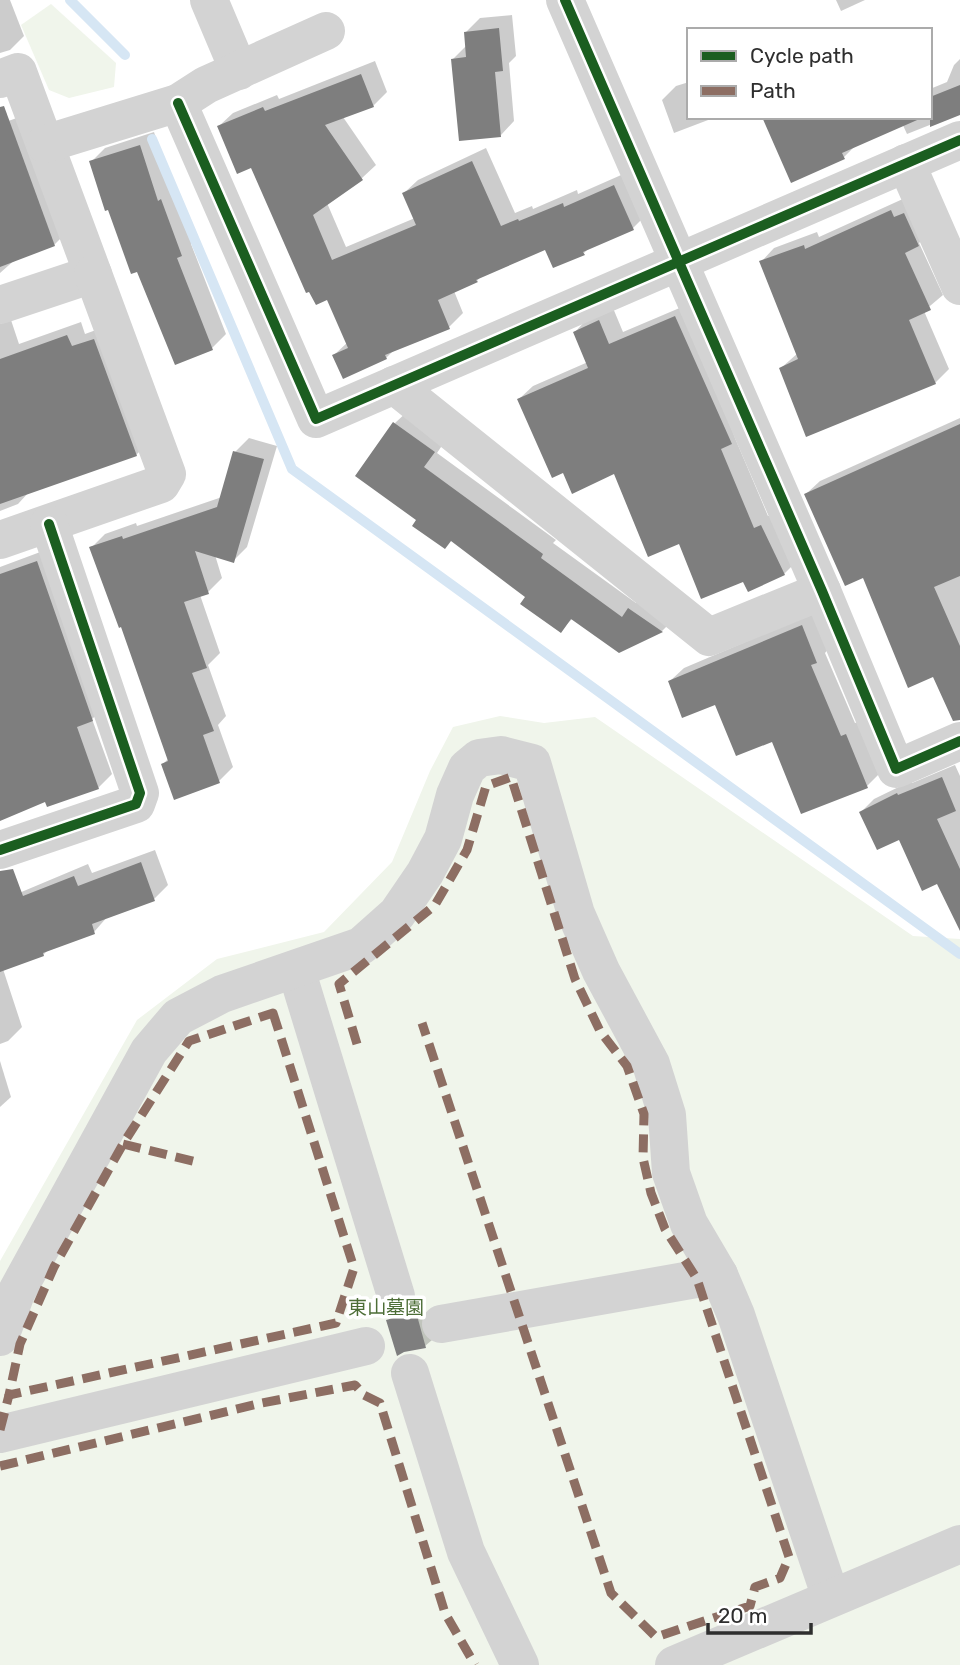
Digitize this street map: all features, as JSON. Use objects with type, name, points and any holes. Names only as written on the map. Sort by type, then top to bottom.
[{"type":"street","points":[[209,0],[239,71]]},
{"type":"street","points":[[565,0],[822,591],[896,769],[960,741]]},
{"type":"street","points":[[45,144],[178,103],[206,85],[327,31]]},
{"type":"street","points":[[0,79],[18,72],[167,474],[161,484],[0,540]]},
{"type":"street","points":[[178,103],[316,419],[960,140]]},
{"type":"street","points":[[906,163],[960,286]]},
{"type":"street","points":[[0,305],[93,274]]},
{"type":"street","points":[[394,385],[709,637],[822,591]]},
{"type":"street","points":[[0,850],[136,804],[140,793],[49,524]]},
{"type":"street","points":[[1,1332],[16,1293],[149,1051],[178,1017],[222,994],[361,946],[397,914],[425,873],[443,839],[455,795],[467,768],[478,758],[501,755],[532,763],[576,914],[601,971],[651,1064],[667,1115],[671,1173],[689,1224],[719,1275],[736,1315],[831,1598]]},
{"type":"street","points":[[296,969],[396,1296]]},
{"type":"street","points":[[441,1324],[719,1275]]},
{"type":"street","points":[[396,1296],[410,1296],[424,1301],[441,1324],[442,1340],[436,1355],[425,1367],[410,1373],[396,1373],[383,1368],[366,1346],[364,1330],[369,1314],[381,1302],[396,1296]]},
{"type":"street","points":[[0,1434],[366,1346]]},
{"type":"street","points":[[410,1373],[466,1552],[520,1665]]},
{"type":"street","points":[[674,1665],[960,1544]]},
{"type":"green space","points":[[51,4],[116,63],[114,87],[69,98],[49,90],[21,25]]},
{"type":"green space","name":"東山墓園","points":[[500,716],[544,723],[595,717],[913,936],[960,939],[960,1665],[0,1665],[0,1261],[137,1020],[217,959],[324,932],[392,862],[430,771],[453,727]]},
{"type":"building","points":[[499,28],[503,71],[495,72],[501,137],[459,141],[451,59],[466,57],[464,32]]},
{"type":"building","points":[[361,74],[374,107],[325,125],[363,180],[313,215],[332,260],[416,225],[402,193],[472,161],[501,226],[563,203],[564,207],[614,185],[634,230],[553,268],[545,250],[476,280],[478,282],[438,300],[450,329],[385,355],[387,359],[343,379],[332,355],[348,348],[327,300],[316,305],[309,292],[306,293],[251,168],[237,174],[217,126],[263,107],[265,111]]},
{"type":"building","points":[[960,85],[960,115],[930,127],[932,96]]},
{"type":"building","points":[[4,106],[55,246],[0,267],[0,107]]},
{"type":"building","points":[[763,119],[919,119],[842,153],[845,159],[791,183]]},
{"type":"building","points":[[140,145],[158,201],[161,199],[182,256],[177,258],[213,350],[175,365],[137,272],[131,274],[108,210],[105,211],[89,161]]},
{"type":"building","points":[[891,210],[894,217],[904,213],[919,246],[905,253],[931,310],[909,320],[936,384],[806,437],[779,368],[798,359],[759,261],[804,245],[805,249]]},
{"type":"building","points":[[675,316],[732,444],[721,449],[754,528],[761,525],[785,575],[748,592],[743,582],[701,599],[679,544],[648,557],[614,474],[572,494],[563,473],[552,478],[517,399],[588,368],[573,332],[599,320],[609,344]]},
{"type":"building","points":[[67,335],[72,346],[94,339],[137,456],[0,504],[0,359]]},
{"type":"building","points":[[393,422],[435,452],[424,467],[543,554],[541,558],[622,617],[628,608],[663,632],[619,653],[571,619],[561,633],[520,604],[525,597],[451,541],[445,549],[412,526],[416,520],[355,476]]},
{"type":"building","points":[[960,424],[960,576],[934,587],[960,646],[960,720],[953,721],[933,677],[908,688],[863,578],[845,586],[804,494]]},
{"type":"building","points":[[233,451],[264,459],[234,563],[195,551],[209,594],[184,602],[207,668],[192,673],[214,731],[203,735],[220,783],[174,800],[161,764],[168,761],[121,627],[119,628],[89,547],[122,536],[123,539],[217,507]]},
{"type":"building","points":[[37,561],[93,721],[77,727],[99,789],[47,807],[45,802],[0,821],[0,574]]},
{"type":"building","points":[[802,625],[817,663],[811,665],[841,736],[846,734],[868,788],[801,814],[772,742],[736,756],[715,705],[682,718],[668,681]]},
{"type":"building","points":[[942,777],[956,811],[937,819],[960,869],[960,931],[937,884],[922,891],[899,840],[877,850],[859,812],[897,793],[898,795]]},
{"type":"building","points":[[141,862],[155,901],[92,924],[95,934],[0,972],[0,871],[13,869],[23,896],[74,876],[78,886]]},
{"type":"building","points":[[416,1312],[426,1348],[397,1356],[386,1320]]},
{"type":"waterway","points":[[70,0],[125,55]]},
{"type":"waterway","points":[[152,139],[292,469],[960,954]]},
{"type":"marked path","points":[[357,1044],[339,984],[435,905],[467,850],[486,786],[511,777],[575,979],[600,1031],[627,1066],[644,1114],[643,1158],[651,1193],[665,1229],[697,1279],[789,1557],[780,1578],[755,1587],[750,1606],[656,1637],[611,1593],[422,1023]]},
{"type":"marked path","points":[[273,1013],[354,1268],[336,1323],[9,1395],[20,1344],[54,1267],[123,1144],[189,1041],[273,1013]]},
{"type":"marked path","points":[[123,1144],[197,1162]]},
{"type":"marked path","points":[[0,1466],[262,1403],[355,1385],[364,1395],[380,1403],[445,1613],[475,1665]]},
{"type":"marked path","points":[[0,1430],[9,1395]]},
{"type":"cycle path","points":[[565,0],[822,591],[896,769],[960,741]]},
{"type":"cycle path","points":[[178,103],[316,419],[960,140]]},
{"type":"cycle path","points":[[0,850],[136,804],[140,793],[49,524]]}]
